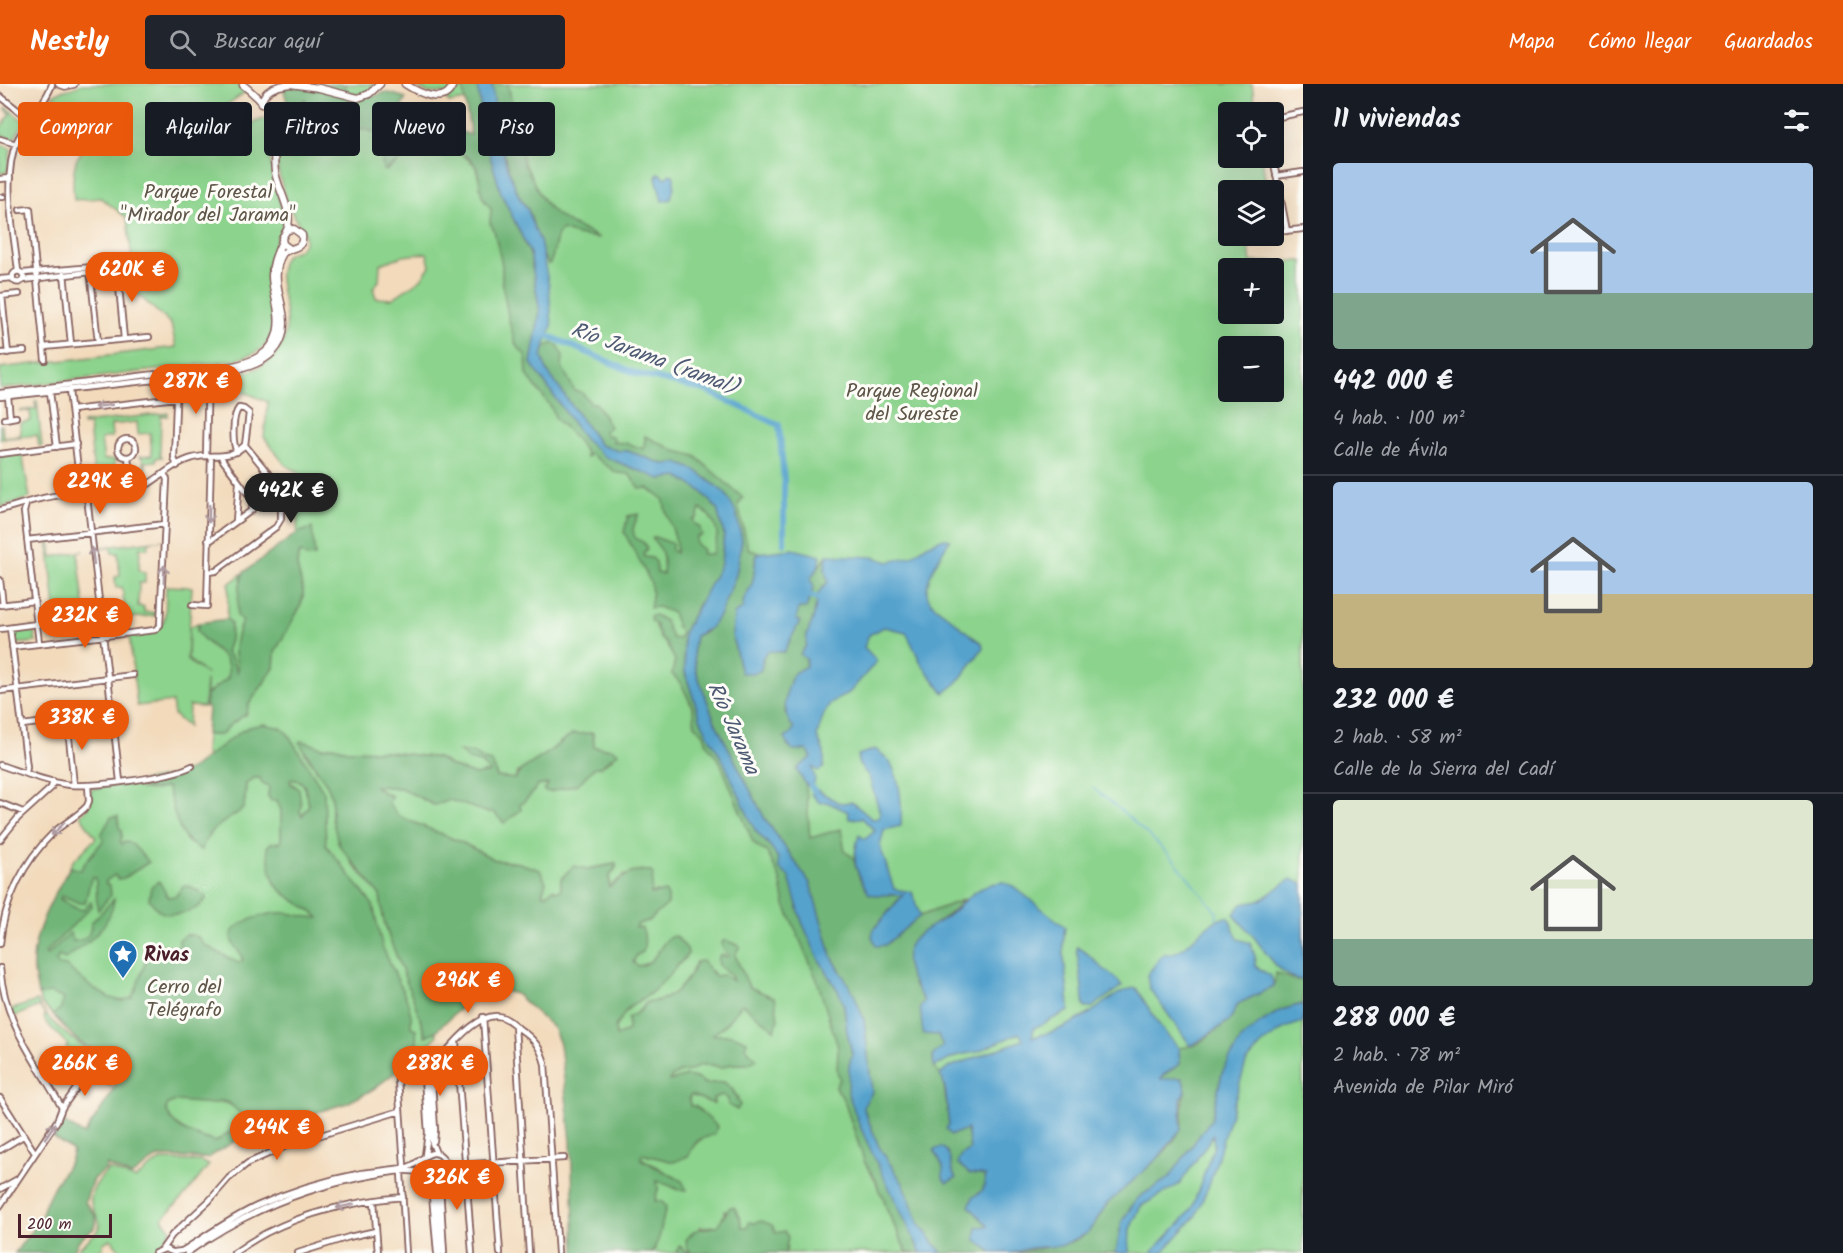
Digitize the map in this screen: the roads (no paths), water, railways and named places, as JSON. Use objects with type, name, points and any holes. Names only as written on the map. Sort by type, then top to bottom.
[{"type":"main road","points":[[62,85],[74,84]]},
{"type":"main road","points":[[242,85],[254,84],[257,97]]},
{"type":"main road","points":[[261,104],[263,96],[269,90],[290,84],[319,87],[358,98],[369,94],[380,84]]},
{"type":"main road","points":[[405,84],[424,94],[439,97],[448,93],[453,84]]},
{"type":"main road","points":[[176,375],[253,361],[266,352],[274,340],[278,327],[272,273],[289,219],[278,185],[274,162],[280,125],[275,116],[261,104],[251,90],[242,85]]},
{"type":"main road","points":[[176,375],[208,374],[249,368],[274,351],[281,337],[284,319],[276,282],[277,265],[283,253],[295,249],[300,245],[302,238],[284,204]]},
{"type":"main road","points":[[287,230],[294,229],[300,232]]},
{"type":"main road","points":[[282,241],[290,249]]},
{"type":"street","points":[[42,102],[52,84]]},
{"type":"street","points":[[46,97],[62,85]]},
{"type":"street","points":[[0,96],[18,110]]},
{"type":"street","points":[[1284,116],[1303,112]]},
{"type":"street","points":[[0,139],[16,144]]},
{"type":"street","points":[[18,140],[10,178],[20,272],[23,280]]},
{"type":"street","points":[[1275,168],[1287,231]]},
{"type":"street","points":[[1276,176],[1303,172]]},
{"type":"street","points":[[0,179],[10,178]]},
{"type":"street","points":[[20,210],[30,209],[45,360]]},
{"type":"street","points":[[1284,231],[1303,229]]},
{"type":"street","points":[[0,279],[13,278],[16,282],[37,275],[117,269],[124,339]]},
{"type":"street","points":[[91,270],[98,342]]},
{"type":"street","points":[[13,278],[14,274],[20,272],[37,275]]},
{"type":"street","points":[[64,272],[71,344]]},
{"type":"street","points":[[8,353],[1,296],[19,294]]},
{"type":"street","points":[[44,347],[149,336]]},
{"type":"street","points":[[0,353],[24,351]]},
{"type":"street","points":[[192,605],[207,606],[208,374]]},
{"type":"street","points":[[0,397],[176,375]]},
{"type":"street","points":[[0,393],[176,375]]},
{"type":"street","points":[[176,375],[174,458],[177,466]]},
{"type":"street","points":[[69,390],[90,533],[120,781]]},
{"type":"street","points":[[50,392],[57,447]]},
{"type":"street","points":[[8,396],[10,418]]},
{"type":"street","points":[[72,410],[176,398]]},
{"type":"street","points":[[0,510],[54,496],[108,498],[132,493],[189,459],[237,452],[245,445],[249,413],[239,408],[236,411],[234,446],[237,452]]},
{"type":"street","points":[[0,453],[76,444]]},
{"type":"street","points":[[208,572],[216,571],[280,522],[281,489],[245,445]]},
{"type":"street","points":[[208,540],[252,510],[253,502],[222,456]]},
{"type":"street","points":[[128,457],[132,493]]},
{"type":"street","points":[[12,647],[155,630],[160,625],[162,621],[167,479],[164,474]]},
{"type":"street","points":[[237,521],[239,481]]},
{"type":"street","points":[[27,503],[24,512],[39,643]]},
{"type":"street","points":[[17,505],[24,512]]},
{"type":"street","points":[[27,540],[165,524]]},
{"type":"street","points":[[0,580],[2,605],[34,601]]},
{"type":"street","points":[[0,629],[37,624]]},
{"type":"street","points":[[10,628],[26,773]]},
{"type":"street","points":[[0,691],[134,675]]},
{"type":"street","points":[[22,724],[112,714]]},
{"type":"street","points":[[67,719],[74,785]]},
{"type":"street","points":[[0,765],[53,782],[74,785],[170,774],[192,766]]},
{"type":"street","points":[[0,840],[23,812],[51,788],[53,782]]},
{"type":"street","points":[[0,944],[7,910],[21,875],[31,859],[52,835],[87,806],[88,785]]},
{"type":"street","points":[[0,803],[23,812]]},
{"type":"street","points":[[0,968],[3,1005],[62,1108]]},
{"type":"street","points":[[483,1017],[500,1253]]},
{"type":"street","points":[[429,1066],[483,1017],[502,1017],[535,1041],[543,1057],[558,1253]]},
{"type":"street","points":[[515,1026],[529,1253]]},
{"type":"street","points":[[456,1042],[472,1253]]},
{"type":"street","points":[[425,1155],[428,1133],[424,1063],[429,1066]]},
{"type":"street","points":[[429,1066],[432,1143],[436,1153],[446,1162],[446,1172]]},
{"type":"street","points":[[0,1190],[10,1186],[18,1179],[57,1121],[62,1108],[91,1068]]},
{"type":"street","points":[[398,1080],[406,1253]]},
{"type":"street","points":[[0,1098],[35,1153]]},
{"type":"street","points":[[0,1112],[6,1108]]},
{"type":"street","points":[[155,1253],[162,1249],[170,1237],[248,1163],[288,1145],[400,1111]]},
{"type":"street","points":[[0,1150],[23,1136]]},
{"type":"street","points":[[187,1253],[244,1217],[287,1198],[345,1181],[403,1169],[425,1155],[436,1153]]},
{"type":"street","points":[[446,1162],[465,1165],[564,1158]]},
{"type":"street","points":[[420,1160],[420,1173]]},
{"type":"street","points":[[440,1253],[436,1194],[439,1180],[446,1172],[459,1165]]},
{"type":"street","points":[[162,1249],[173,1252],[182,1251],[255,1207],[285,1195],[344,1177],[403,1169],[420,1173],[427,1180],[432,1194],[440,1253]]},
{"type":"street","points":[[427,1180],[439,1180]]},
{"type":"street","points":[[0,1206],[10,1186]]},
{"type":"street","points":[[234,1253],[265,1233],[296,1221],[339,1207],[403,1197]]},
{"type":"street","points":[[374,1201],[378,1253]]},
{"type":"street","points":[[298,1253],[341,1239],[376,1231]]},
{"type":"street","points":[[170,1237],[173,1252]]},
{"type":"water","points":[[477,84],[492,84],[494,102],[480,102]]},
{"type":"water","points":[[490,156],[504,156],[519,197],[528,210],[540,241],[549,286],[552,327],[542,357],[547,371],[600,445],[619,451],[628,451],[663,464],[678,463],[695,470],[725,493],[736,512],[742,540],[736,575],[719,616],[710,628],[695,636],[693,650],[696,671],[715,722],[765,819],[810,883],[832,957],[854,994],[864,1020],[872,1092],[863,1107],[879,1147],[904,1185],[919,1224],[942,1253],[921,1253],[859,1124],[848,1093],[852,1054],[844,1006],[839,992],[818,958],[802,922],[789,877],[779,868],[778,858],[771,847],[755,830],[722,758],[708,735],[685,672],[683,634],[721,564],[724,534],[717,509],[701,491],[679,477],[660,479],[605,457],[584,439],[531,363],[540,312],[530,253],[501,193]]},
{"type":"water","points":[[659,173],[666,178],[670,174],[674,176],[671,199],[662,201],[656,177]]},
{"type":"water","points":[[944,538],[950,540],[930,576],[927,591],[929,600],[982,643],[983,648],[957,683],[944,693],[922,665],[906,632],[884,627],[869,635],[864,647],[877,661],[849,693],[832,702],[824,713],[817,736],[824,752],[824,767],[819,771],[812,767],[814,784],[806,785],[797,770],[812,757],[807,750],[793,750],[787,744],[785,738],[794,728],[787,715],[785,701],[794,673],[806,666],[807,660],[800,654],[806,646],[819,592],[828,582],[825,569],[827,555],[873,557],[889,562],[912,556],[927,545]]},
{"type":"water","points":[[793,549],[821,556],[818,568],[810,579],[814,586],[806,608],[799,608],[796,620],[800,621],[784,652],[768,651],[763,656],[761,670],[755,673],[741,673],[732,635],[734,614],[743,608],[744,598],[753,582],[758,553]]},
{"type":"water","points":[[875,749],[888,759],[893,768],[901,801],[901,826],[884,830],[880,846],[894,889],[912,892],[920,916],[885,945],[876,946],[872,936],[874,929],[903,895],[869,894],[858,872],[855,853],[859,835],[865,839],[875,831],[862,818],[849,819],[848,812],[827,802],[820,803],[811,794],[817,790],[839,803],[852,802],[872,819],[879,818],[880,813],[869,777],[858,763],[858,755]]},
{"type":"water","points":[[1291,879],[1303,884],[1303,980],[1295,979],[1282,971],[1234,914],[1242,904],[1259,901]]},
{"type":"water","points":[[1003,882],[1013,886],[1065,927],[1064,958],[1069,1011],[1034,1028],[1032,1037],[1069,1025],[1117,994],[1136,988],[1162,1029],[1179,1048],[1180,1064],[1163,1075],[1161,1079],[1182,1078],[1186,1090],[1181,1099],[1181,1129],[1159,1157],[1107,1204],[1088,1233],[1061,1246],[1031,1248],[1012,1253],[993,1253],[975,1239],[977,1227],[988,1226],[969,1206],[973,1197],[983,1190],[986,1176],[970,1174],[957,1163],[962,1154],[970,1149],[967,1129],[951,1135],[946,1129],[949,1124],[944,1085],[940,1075],[947,1068],[1023,1040],[1019,1033],[977,1052],[959,1055],[934,1067],[933,1055],[943,1046],[938,1035],[923,1034],[920,1007],[924,1001],[910,977],[907,956],[911,943],[920,934],[948,916],[977,891],[991,884]]},
{"type":"water","points":[[1228,917],[1238,939],[1250,943],[1255,956],[1255,966],[1271,976],[1274,986],[1238,1004],[1230,1020],[1191,1046],[1149,988],[1147,975],[1163,954],[1180,950],[1209,925]]},
{"type":"water","points":[[1077,947],[1115,977],[1122,986],[1091,1008],[1085,1008],[1083,1003]]},
{"type":"water","points":[[1303,1004],[1303,1022],[1285,1028],[1261,1045],[1246,1063],[1210,1183],[1195,1217],[1162,1253],[1151,1253],[1192,1208],[1214,1146],[1213,1135],[1180,1184],[1141,1206],[1130,1229],[1129,1253],[1116,1253],[1122,1221],[1132,1206],[1139,1197],[1169,1178],[1212,1118],[1222,1073],[1241,1039],[1260,1023],[1281,1010]]},
{"type":"water","points":[[941,1147],[948,1153],[956,1178],[946,1183],[943,1178],[943,1167],[934,1150]]},
{"type":"waterway","name":"Río Jarama (ramal)","points":[[542,333],[637,374],[705,390],[779,425],[784,481],[784,544]]},
{"type":"waterway","name":"Río Jarama","points":[[810,596],[818,598]]},
{"type":"waterway","points":[[811,786],[814,790]]},
{"type":"waterway","points":[[1093,788],[1124,813],[1174,860],[1217,913],[1216,919]]},
{"type":"place","name":"Rivas","points":[[123,980]]},
{"type":"park label","name":"Parque Forestal \"Mirador del Jarama\"","points":[[208,202]]},
{"type":"park label","name":"Parque Regional del Sureste","points":[[912,402]]},
{"type":"park label","name":"Cerro del Telégrafo","points":[[184,998]]}]
